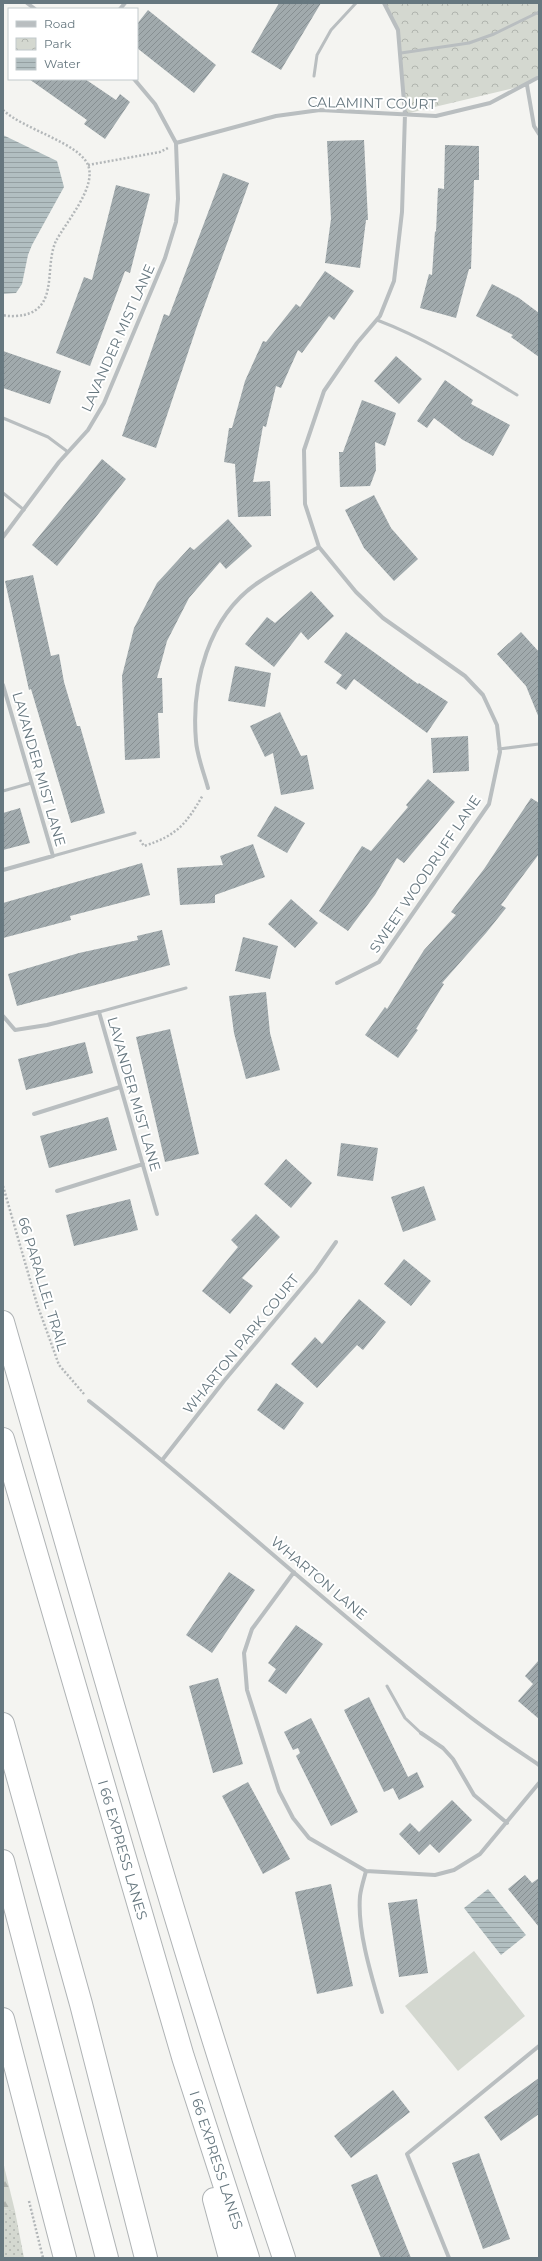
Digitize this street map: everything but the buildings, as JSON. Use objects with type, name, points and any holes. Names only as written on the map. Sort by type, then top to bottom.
[{"type":"highway","points":[[3,1322],[152,1836],[204,2008],[284,2258]]},
{"type":"highway","name":"I 66 EXPRESS LANES","points":[[3,1439],[183,2057],[248,2258]]},
{"type":"highway","points":[[3,1724],[81,2004],[146,2258]]},
{"type":"highway","points":[[3,1862],[106,2253]]},
{"type":"highway","points":[[3,2019],[65,2258]]},
{"type":"highway","points":[[183,2057],[214,2197],[230,2258]]},
{"type":"street","name":"SWEET WOODRUFF LANE","points":[[337,983],[379,962],[488,804],[499,749],[497,725],[483,695],[465,676],[383,618],[356,592],[319,547],[305,504],[304,450],[324,391],[356,343],[377,320],[394,281],[402,212],[405,114],[402,53],[398,30],[384,3]]},
{"type":"street","name":"CALAMINT COURT","points":[[176,143],[276,116],[320,110],[436,116],[462,111],[490,103],[527,85],[539,77]]},
{"type":"street","points":[[135,80],[155,104],[176,143]]},
{"type":"street","points":[[527,85],[534,126],[539,134]]},
{"type":"street","name":"LAVANDER MIST LANE","points":[[3,537],[68,452],[88,430],[104,403],[165,258],[176,222],[176,143]]},
{"type":"street","points":[[208,788],[196,742],[195,695],[206,651],[228,610],[258,582],[319,547]]},
{"type":"street","name":"LAVANDER MIST LANE","points":[[3,685],[54,856],[3,870]]},
{"type":"street","name":"LAVANDER MIST LANE","points":[[3,1016],[15,1030],[46,1025],[99,1012],[157,1214]]},
{"type":"street","points":[[34,1114],[120,1087]]},
{"type":"street","points":[[57,1191],[143,1164]]},
{"type":"street","name":"WHARTON PARK COURT","points":[[163,1459],[224,1380],[315,1272],[336,1242]]},
{"type":"street","name":"WHARTON LANE","points":[[89,1401],[163,1459],[294,1572],[465,1714],[539,1765]]},
{"type":"street","points":[[294,1572],[252,1629],[244,1653],[247,1690],[279,1791],[293,1818],[309,1838],[366,1871],[435,1875],[454,1870],[480,1854],[539,1783]]},
{"type":"street","points":[[421,1733],[453,1758],[474,1795],[507,1823]]},
{"type":"street","points":[[366,1871],[360,1896],[362,1924],[372,1979],[382,2012]]},
{"type":"street","points":[[449,2258],[407,2154],[539,2046]]},
{"type":"lane","points":[[314,76],[317,55],[331,30],[356,3]]},
{"type":"lane","points":[[402,53],[469,43],[494,34],[539,12]]},
{"type":"lane","points":[[377,320],[410,333],[464,362],[517,395]]},
{"type":"lane","points":[[3,418],[48,437],[68,452]]},
{"type":"lane","points":[[3,493],[24,510]]},
{"type":"lane","points":[[499,749],[539,744]]},
{"type":"lane","points":[[3,791],[31,783]]},
{"type":"lane","points":[[54,856],[135,833]]},
{"type":"lane","points":[[99,1012],[186,988]]},
{"type":"lane","points":[[387,1686],[405,1718],[421,1733]]},
{"type":"path","points":[[3,110],[9,116],[30,128],[75,150],[88,165],[90,177],[86,190],[52,250],[51,272],[43,306],[34,313],[20,316],[3,315]]},
{"type":"path","points":[[88,165],[160,152],[176,143]]},
{"type":"path","points":[[135,833],[144,846],[162,841],[186,823],[208,788]]},
{"type":"path","name":"66 PARALLEL TRAIL","points":[[3,1186],[37,1304],[58,1366],[89,1401]]},
{"type":"green space","points":[[384,3],[539,3],[539,74],[527,85],[405,114],[398,30]]},
{"type":"green space","points":[[474,1951],[525,2016],[458,2071],[405,2006]]},
{"type":"green space","points":[[3,2162],[15,2211],[3,2209]]},
{"type":"green space","points":[[3,2209],[15,2211],[24,2258],[3,2258]]},
{"type":"water","points":[[3,135],[57,161],[64,187],[32,245],[28,255],[22,284],[16,293],[3,294]]},
{"type":"water","points":[[488,1889],[526,1935],[501,1955],[464,1908]]}]
